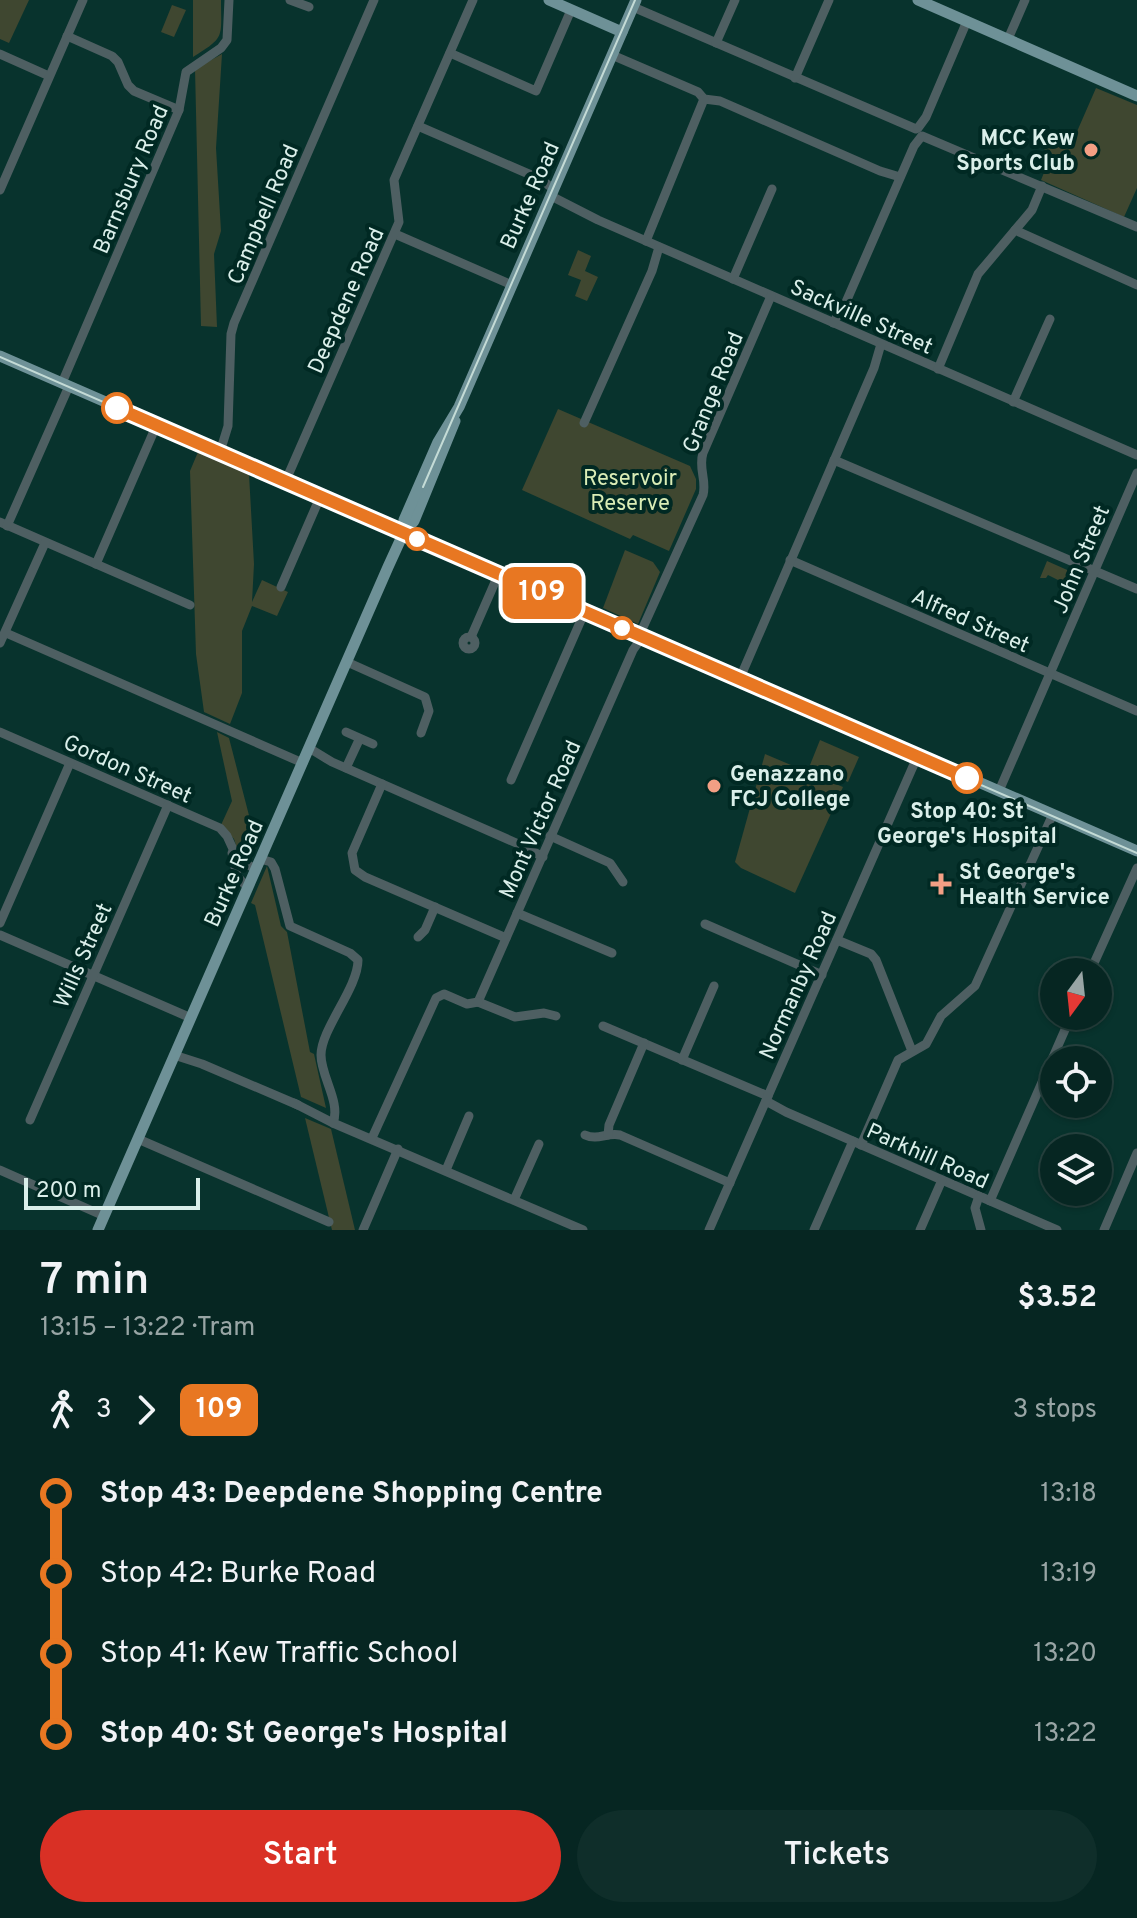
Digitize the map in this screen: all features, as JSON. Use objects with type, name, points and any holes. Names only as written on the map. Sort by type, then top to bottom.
[{"type":"main road","points":[[549,0],[622,32]]},
{"type":"main road","points":[[922,1],[1137,96]]},
{"type":"main road","name":"Burke Road","points":[[102,1226],[404,532],[404,520],[438,442],[459,407],[635,4]]},
{"type":"main road","points":[[0,356],[1137,851]]},
{"type":"street","points":[[0,190],[83,0]]},
{"type":"street","name":"Barnsbury Road","points":[[4,524],[179,110],[184,77],[192,66],[221,48],[228,34],[229,0]]},
{"type":"street","points":[[290,0],[309,7]]},
{"type":"street","name":"Campbell Road","points":[[220,452],[228,426],[234,323],[374,0]]},
{"type":"street","name":"Deepdene Road","points":[[286,480],[395,234],[400,212],[394,180],[473,0]]},
{"type":"street","points":[[716,43],[735,0]]},
{"type":"street","points":[[795,78],[829,0]]},
{"type":"street","points":[[1008,39],[1025,0]]},
{"type":"street","points":[[635,4],[716,43],[1137,227]]},
{"type":"street","points":[[450,53],[536,91],[571,10]]},
{"type":"street","points":[[837,325],[967,21]]},
{"type":"street","points":[[67,36],[112,56],[134,91],[179,110]]},
{"type":"street","points":[[0,54],[49,76]]},
{"type":"street","points":[[612,55],[698,92],[704,99],[720,101],[900,177]]},
{"type":"street","points":[[643,240],[704,99]]},
{"type":"street","name":"Sackville Street","points":[[418,126],[538,178],[573,209],[1137,455]]},
{"type":"street","points":[[938,369],[978,274],[1032,210],[1042,186]]},
{"type":"street","points":[[733,279],[772,189]]},
{"type":"street","points":[[1015,230],[1137,285]]},
{"type":"street","points":[[395,234],[512,285]]},
{"type":"street","points":[[584,423],[662,248]]},
{"type":"street","name":"Grange Road","points":[[640,634],[703,495],[703,453],[771,296]]},
{"type":"street","points":[[1013,402],[1050,319]]},
{"type":"street","points":[[740,678],[884,346]]},
{"type":"street","points":[[96,564],[157,424]]},
{"type":"street","points":[[834,460],[1137,589]]},
{"type":"street","name":"John Street","points":[[999,791],[1137,473]]},
{"type":"street","points":[[281,587],[321,495]]},
{"type":"street","points":[[4,524],[190,605]]},
{"type":"street","points":[[0,643],[45,543]]},
{"type":"street","name":"Alfred Street","points":[[790,560],[1137,711]]},
{"type":"street","points":[[471,637],[499,573]]},
{"type":"street","points":[[511,780],[585,611]]},
{"type":"street","points":[[6,633],[306,755],[332,762],[543,854]]},
{"type":"street","name":"Mont Victor Road","points":[[478,1002],[640,634]]},
{"type":"street","points":[[347,662],[425,697],[429,711],[421,733]]},
{"type":"street","name":"Gordon Street","points":[[0,732],[220,828],[238,860],[258,864],[271,862],[290,926],[350,953],[358,960],[355,975],[321,1052],[335,1109],[331,1120]]},
{"type":"street","points":[[346,732],[373,744]]},
{"type":"street","points":[[346,768],[359,740]]},
{"type":"street","name":"Normanby Road","points":[[709,1230],[918,755]]},
{"type":"street","points":[[0,923],[70,763]]},
{"type":"street","points":[[382,784],[353,849],[352,864],[361,875],[506,938]]},
{"type":"street","name":"Wills Street","points":[[30,1120],[168,805]]},
{"type":"street","points":[[814,1230],[898,1060],[928,1042],[941,1016],[975,986],[1053,814]]},
{"type":"street","points":[[550,836],[610,863],[623,882]]},
{"type":"street","name":"Gordon Street","points":[[232,848],[237,876],[248,888]]},
{"type":"street","points":[[1096,958],[1137,868]]},
{"type":"street","points":[[418,937],[425,930],[435,907]]},
{"type":"street","points":[[517,913],[612,953]]},
{"type":"street","points":[[705,924],[822,975]]},
{"type":"street","points":[[0,935],[191,1018]]},
{"type":"street","points":[[837,940],[871,954],[876,960],[912,1051]]},
{"type":"street","points":[[682,1060],[714,986]]},
{"type":"street","points":[[374,1139],[436,998],[444,994],[467,1004],[478,1002],[515,1017],[544,1013],[556,1016]]},
{"type":"street","name":"Parkhill Road","points":[[603,1026],[682,1060],[786,1112],[1057,1230]]},
{"type":"street","points":[[981,1230],[975,1208],[984,1198],[1064,1030]]},
{"type":"street","points":[[608,1135],[609,1125],[644,1043]]},
{"type":"street","points":[[176,1052],[583,1230]]},
{"type":"street","points":[[446,1170],[469,1116]]},
{"type":"street","points":[[585,1135],[597,1139],[620,1135],[730,1183]]},
{"type":"street","points":[[138,1139],[329,1222]]},
{"type":"street","points":[[514,1200],[539,1144]]},
{"type":"street","points":[[363,1230],[398,1149]]},
{"type":"street","points":[[1104,1230],[1137,1153]]},
{"type":"street","points":[[0,1170],[102,1226]]},
{"type":"street","points":[[920,1230],[942,1180]]},
{"type":"green space","points":[[0,0],[29,0],[9,43],[0,39]]},
{"type":"green space","points":[[193,0],[221,0],[221,29],[211,45],[193,57]]},
{"type":"green space","points":[[172,5],[186,10],[174,37],[161,32]]},
{"type":"green space","points":[[222,54],[216,148],[221,231],[214,254],[217,327],[201,326],[195,69]]},
{"type":"green space","name":"MCC Kew Sports Club","points":[[1096,88],[1137,105],[1137,188],[1124,217],[1041,180],[1052,153],[1040,147],[1046,132],[1072,143]]},
{"type":"green space","points":[[578,250],[591,256],[585,271],[598,277],[587,301],[575,296],[581,280],[568,275]]},
{"type":"green space","name":"Reservoir Reserve","points":[[558,409],[690,466],[696,479],[696,489],[669,551],[633,535],[630,539],[522,490]]},
{"type":"green space","points":[[198,452],[249,474],[254,564],[252,602],[262,580],[288,592],[277,616],[252,606],[242,631],[242,693],[230,724],[204,712],[196,654],[190,471]]},
{"type":"green space","points":[[625,550],[653,562],[660,572],[638,624],[603,608]]},
{"type":"green space","points":[[1047,561],[1083,577],[1073,600],[1065,602],[1068,585],[1048,575],[1040,578]]},
{"type":"green space","points":[[217,732],[229,738],[252,827],[262,833],[249,863],[240,858],[234,839],[221,825],[232,801]]},
{"type":"green space","points":[[820,740],[859,757],[848,782],[810,765]]},
{"type":"green space","points":[[765,754],[843,787],[795,893],[741,868],[735,862]]},
{"type":"green space","points":[[267,866],[281,926],[287,932],[310,1052],[314,1054],[326,1108],[301,1097],[255,905],[251,903]]},
{"type":"green space","points":[[305,1118],[331,1129],[355,1230],[332,1230]]},
{"type":"tram line","points":[[423,487],[635,0]]},
{"type":"tram line","points":[[0,357],[1137,853]]},
{"type":"tram line","name":"109","points":[[117,408],[967,778]]},
{"type":"place","name":"MCC Kew Sports Club","points":[[1091,150]]},
{"type":"place","name":"Stop 40: St George's Hospital","points":[[967,778]]},
{"type":"place","name":"Genazzano FCJ College","points":[[714,786]]},
{"type":"place","name":"St George's Health Service","points":[[941,884]]}]
